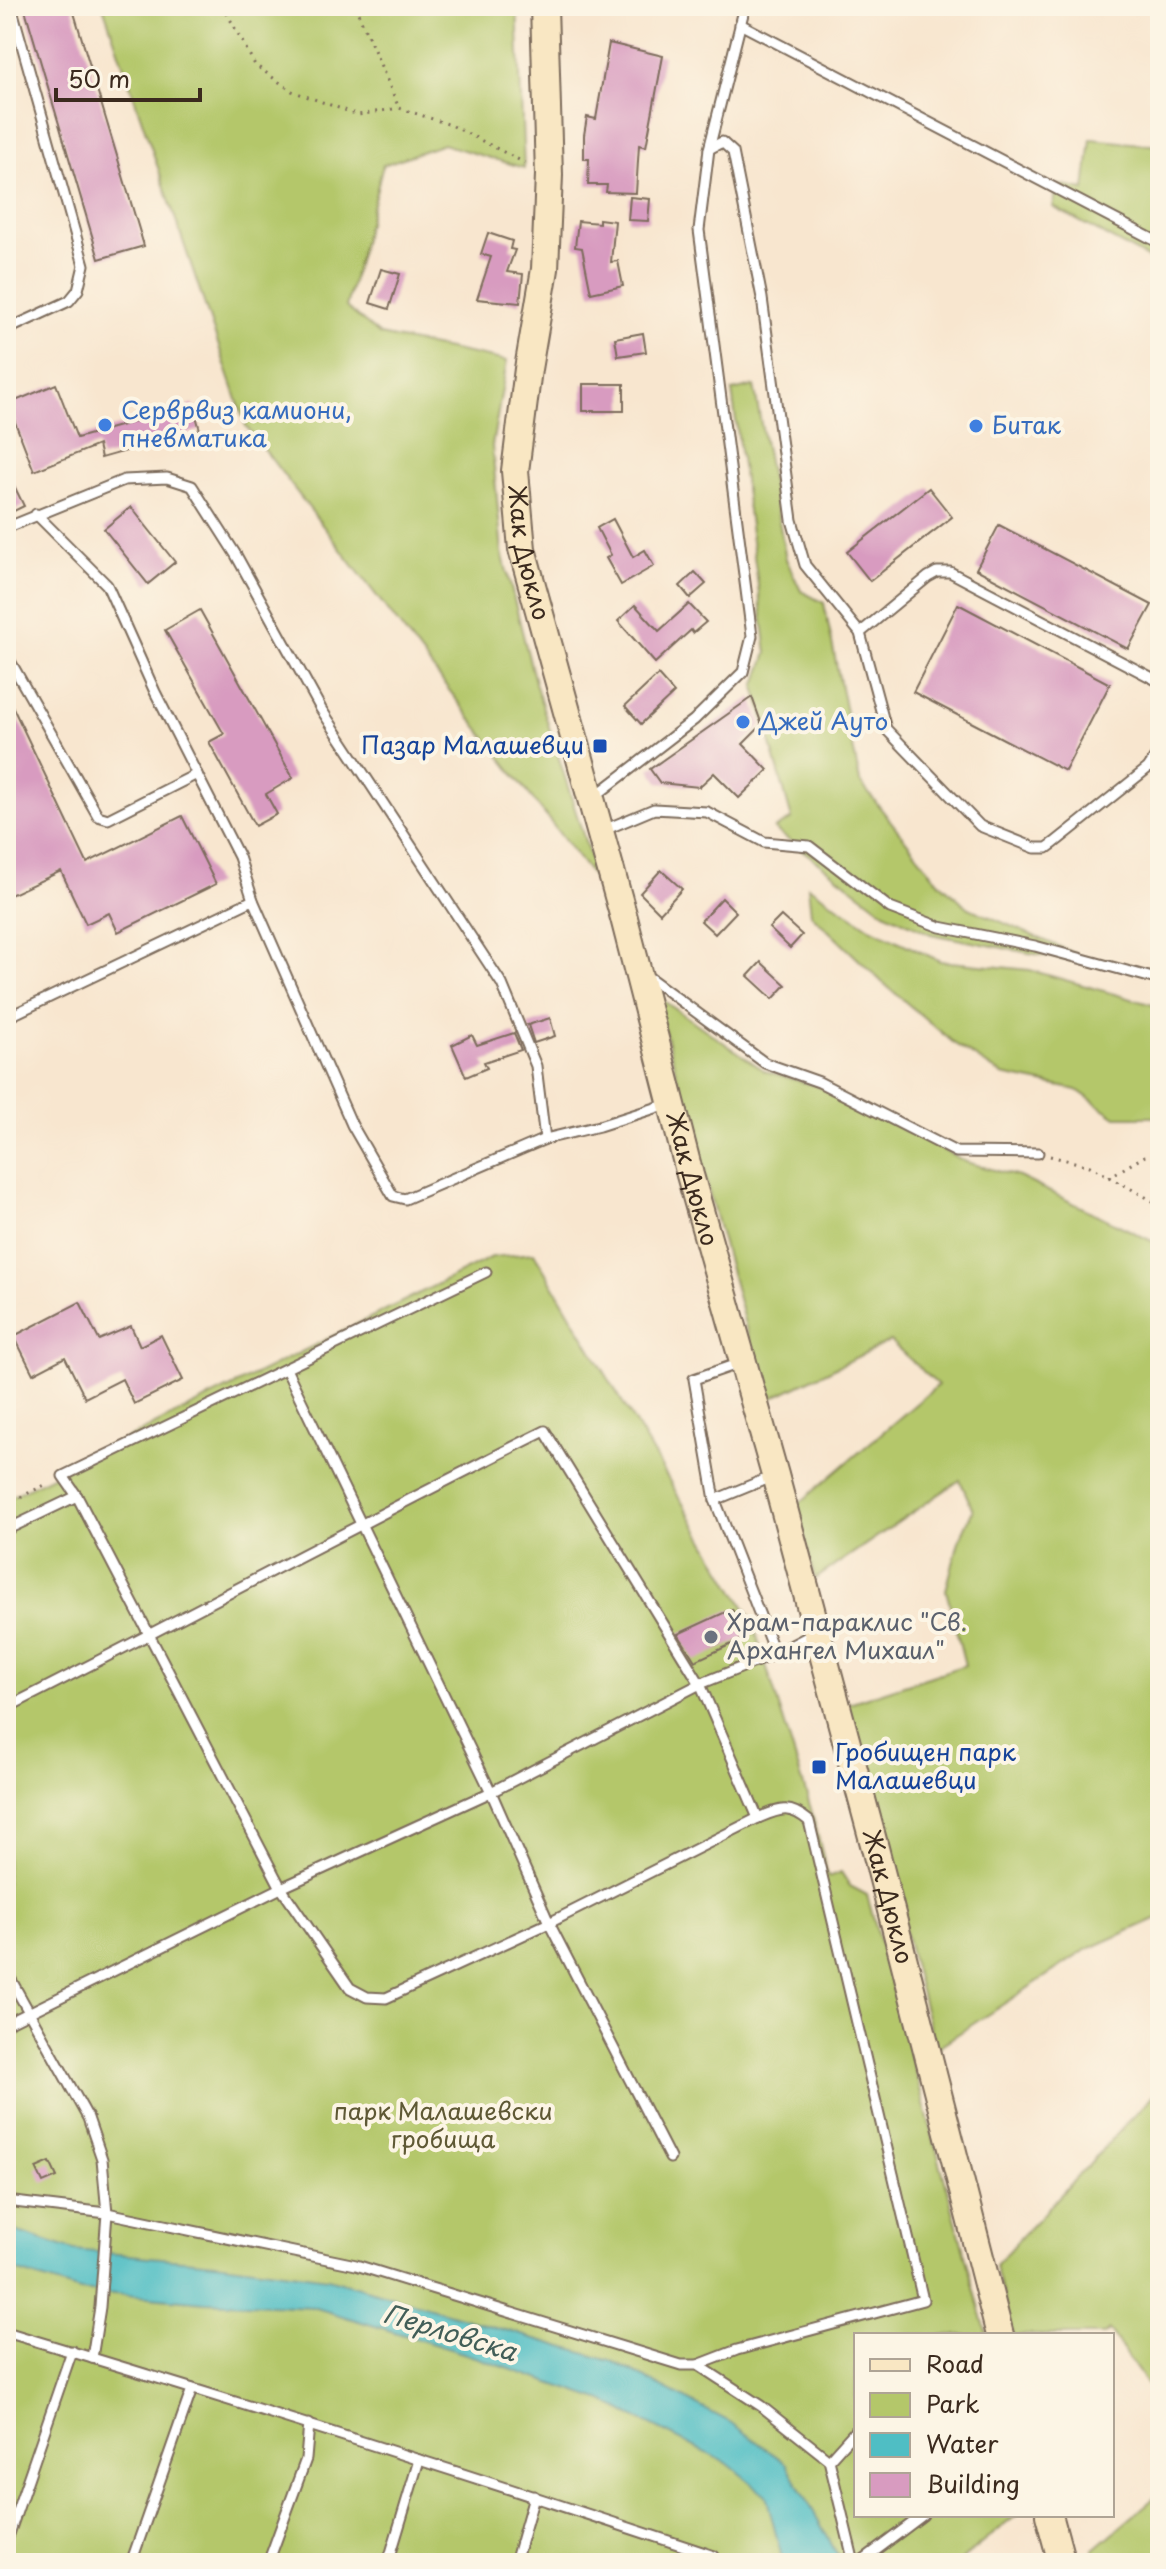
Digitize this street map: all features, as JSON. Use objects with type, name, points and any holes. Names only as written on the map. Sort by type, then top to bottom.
[{"type":"street","name":"Жак Дюкло","points":[[544,6],[549,175],[545,269],[515,471],[522,549],[875,1848],[999,2333]]},
{"type":"street","points":[[1050,2517],[1062,2563]]},
{"type":"lane","points":[[6,330],[69,301],[78,290],[84,265],[11,6]]},
{"type":"lane","points":[[591,799],[694,720],[743,672],[752,636],[699,230],[709,149],[745,6]]},
{"type":"lane","points":[[740,24],[1160,243]]},
{"type":"lane","points":[[6,30],[17,27]]},
{"type":"lane","points":[[709,149],[722,142],[733,152],[762,298],[792,520],[805,565],[860,633],[886,729],[980,826],[1035,848],[1047,848],[1148,768],[1160,750]]},
{"type":"lane","points":[[6,528],[124,480],[167,478],[192,486],[236,555],[321,709],[502,984],[536,1066],[545,1139]]},
{"type":"lane","points":[[36,514],[107,585],[155,692],[239,857],[253,900],[352,1125],[393,1196],[405,1199],[545,1139],[672,1103]]},
{"type":"lane","points":[[860,633],[928,577],[937,572],[950,572],[1160,682]]},
{"type":"lane","points":[[6,654],[98,816],[108,819],[197,774]]},
{"type":"lane","points":[[600,832],[654,809],[707,812],[764,842],[809,846],[890,908],[940,927],[1035,946],[1160,980]]},
{"type":"lane","points":[[6,1018],[253,900]]},
{"type":"lane","points":[[638,970],[765,1063],[819,1082],[956,1152],[1038,1153]]},
{"type":"lane","points":[[6,2201],[107,2213],[356,2265],[681,2365],[698,2365],[737,2350],[923,2300],[809,1821],[798,1811],[781,1809],[758,1818],[549,1923],[386,1998],[367,1997],[350,1988],[281,1888],[77,1496],[63,1476],[486,1272]]},
{"type":"lane","points":[[743,1362],[694,1379],[715,1500],[775,1654]]},
{"type":"lane","points":[[286,1369],[491,1792],[549,1923],[670,2158]]},
{"type":"lane","points":[[6,1708],[360,1523],[545,1431],[700,1684],[758,1818]]},
{"type":"lane","points":[[715,1500],[775,1475]]},
{"type":"lane","points":[[6,1530],[77,1496]]},
{"type":"lane","points":[[6,2024],[281,1888],[491,1792],[700,1684],[775,1654],[817,1632]]},
{"type":"lane","points":[[6,1971],[88,2118],[102,2159],[107,2213],[100,2307],[92,2358]]},
{"type":"lane","points":[[6,2332],[534,2496],[714,2556],[718,2563]]},
{"type":"lane","points":[[6,2543],[72,2351]]},
{"type":"lane","points":[[698,2365],[761,2406],[829,2460],[857,2563],[920,2517]]},
{"type":"lane","points":[[131,2563],[192,2389]]},
{"type":"lane","points":[[268,2563],[306,2459],[309,2424]]},
{"type":"lane","points":[[829,2460],[854,2432]]},
{"type":"lane","points":[[388,2563],[419,2460]]},
{"type":"lane","points":[[515,2563],[534,2496]]},
{"type":"path","points":[[223,6],[255,65],[292,91],[358,115],[399,108],[451,125],[549,175]]},
{"type":"path","points":[[355,6],[399,108]]},
{"type":"path","points":[[1038,1153],[1090,1166],[1160,1205]]},
{"type":"path","points":[[1109,1177],[1145,1156],[1160,1154]]},
{"type":"path","points":[[6,1504],[63,1476]]},
{"type":"green space","points":[[103,6],[517,6],[524,168],[443,144],[383,165],[346,307],[380,335],[507,361],[492,446],[502,552],[536,686],[599,885],[246,426]]},
{"type":"green space","points":[[1091,139],[1160,146],[1160,265],[1053,207],[1058,185],[1085,190]]},
{"type":"green space","points":[[754,386],[786,559],[801,591],[824,603],[860,782],[938,881],[969,908],[1076,954],[1071,961],[931,934],[886,913],[774,829],[792,819],[755,687],[767,653],[732,391]]},
{"type":"green space","points":[[808,886],[870,928],[940,961],[1030,970],[1160,1007],[1160,1117],[1116,1117],[1077,1090],[1002,1075],[955,1044],[882,982],[811,914]]},
{"type":"green space","points":[[655,995],[765,1071],[820,1087],[966,1162],[1019,1177],[1160,1245],[1160,1917],[1086,1950],[935,2049],[846,1704],[965,1665],[946,1590],[959,1541],[973,1510],[960,1480],[815,1579],[796,1506],[938,1385],[890,1341],[766,1401]]},
{"type":"green space","name":"парк Малашевски гробища","points":[[534,1253],[752,1620],[811,1809],[828,1877],[841,1872],[850,1886],[867,1895],[986,2333],[854,2333],[854,2517],[1014,2517],[957,2563],[6,2563],[6,1499],[492,1257]]},
{"type":"green space","points":[[1160,2088],[1160,2394],[1156,2397],[1109,2330],[1105,2333],[1012,2333],[995,2265]]},
{"type":"green space","points":[[1160,2493],[1160,2563],[1097,2563],[1093,2550]]},
{"type":"water","name":"Перловска","points":[[6,2228],[74,2250],[215,2263],[328,2278],[614,2362],[730,2422],[787,2464],[842,2563],[786,2563],[782,2558],[766,2495],[727,2463],[603,2401],[463,2353],[313,2307],[205,2302],[80,2291],[6,2268]]},
{"type":"building","points":[[24,6],[72,6],[144,246],[99,259]]},
{"type":"building","points":[[609,43],[663,56],[646,147],[639,145],[636,193],[606,192],[607,185],[588,185],[589,159],[584,159],[584,135],[587,117],[596,119]]},
{"type":"building","points":[[630,197],[650,199],[648,221],[628,220]]},
{"type":"building","points":[[599,219],[615,221],[611,262],[618,261],[623,286],[591,293],[582,248],[575,247],[578,221],[599,223]]},
{"type":"building","points":[[488,233],[512,241],[510,249],[515,250],[507,272],[523,274],[520,303],[477,299],[491,257],[481,254]]},
{"type":"building","points":[[381,269],[400,274],[389,309],[370,303]]},
{"type":"building","points":[[643,333],[646,352],[618,356],[615,338]]},
{"type":"building","points":[[56,384],[77,438],[193,405],[200,430],[101,458],[98,445],[34,471],[8,404]]},
{"type":"building","points":[[583,384],[624,384],[624,411],[583,411]]},
{"type":"building","points":[[6,469],[24,506],[6,515]]},
{"type":"building","points":[[929,488],[952,517],[870,581],[847,552]]},
{"type":"building","points":[[131,507],[175,562],[148,584],[104,529]]},
{"type":"building","points":[[613,519],[633,557],[645,550],[654,566],[621,585],[606,558],[611,555],[597,528]]},
{"type":"building","points":[[999,525],[1152,605],[1128,649],[976,569]]},
{"type":"building","points":[[695,572],[706,584],[690,598],[680,586]]},
{"type":"building","points":[[689,604],[706,622],[693,633],[691,630],[655,663],[618,621],[635,605],[659,631]]},
{"type":"building","points":[[958,604],[1110,684],[1065,771],[913,692]]},
{"type":"building","points":[[200,610],[293,778],[266,794],[277,814],[255,826],[209,742],[224,734],[165,630]]},
{"type":"building","points":[[658,675],[674,693],[641,724],[625,706]]},
{"type":"building","points":[[6,693],[87,863],[182,816],[216,884],[118,932],[109,913],[86,924],[61,871],[6,897]]},
{"type":"building","points":[[752,697],[762,725],[743,744],[768,770],[739,798],[714,773],[699,787],[660,783],[650,769]]},
{"type":"building","points":[[661,870],[682,889],[660,913],[640,893]]},
{"type":"building","points":[[722,898],[736,912],[715,934],[701,921]]},
{"type":"building","points":[[781,916],[802,935],[790,948],[769,928]]},
{"type":"building","points":[[761,962],[786,985],[773,999],[748,976]]},
{"type":"building","points":[[550,1018],[555,1036],[534,1043],[528,1025]]},
{"type":"building","points":[[514,1033],[521,1050],[484,1062],[487,1068],[466,1077],[452,1045],[472,1035],[477,1045]]},
{"type":"building","points":[[80,1302],[99,1340],[131,1326],[140,1346],[161,1335],[183,1380],[134,1404],[122,1379],[85,1398],[65,1357],[33,1374],[14,1336]]},
{"type":"building","name":"Храм-параклис \"Св. Архангел Михаил\"","points":[[732,1609],[745,1638],[695,1661],[678,1634]]},
{"type":"building","points":[[50,2162],[57,2177],[43,2183],[36,2168]]},
{"type":"place","name":"Серврвиз камиони, пневматика","points":[[105,425]]},
{"type":"place","name":"Битак","points":[[976,426]]},
{"type":"place","name":"Джей Ауто","points":[[743,722]]},
{"type":"place","name":"Пазар Малашевци","points":[[600,746]]},
{"type":"place","name":"Храм-параклис \"Св. Архангел Михаил\"","points":[[711,1637]]},
{"type":"place","name":"Гробищен парк Малашевци","points":[[819,1767]]}]
